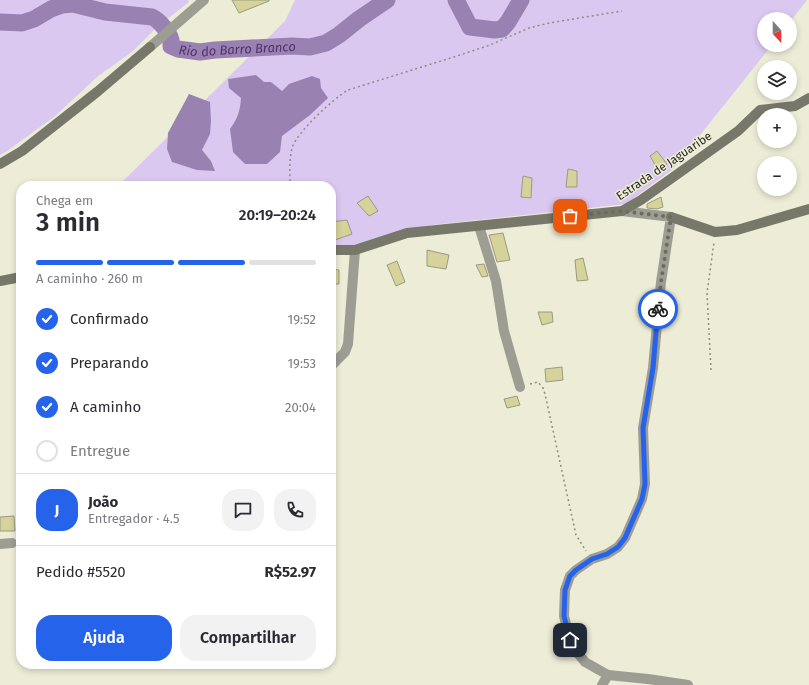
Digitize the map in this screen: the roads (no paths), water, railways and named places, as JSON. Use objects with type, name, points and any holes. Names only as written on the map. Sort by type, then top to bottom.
[{"type":"street","points":[[0,164],[22,151],[96,92],[204,0]]},
{"type":"street","name":"Estrada de Jaguaribe","points":[[336,250],[356,250],[407,233],[622,211],[641,200],[738,131],[760,110],[795,106],[809,98]]},
{"type":"street","points":[[622,211],[671,217],[716,232],[737,230],[809,209]]},
{"type":"street","points":[[671,217],[661,282],[653,368],[643,428],[645,484],[642,499],[625,538],[618,547],[607,554],[592,559],[570,576],[565,590],[564,616],[570,640],[576,651],[586,662],[608,675],[688,685]]},
{"type":"street","points":[[479,226],[496,281],[504,331],[520,387]]},
{"type":"street","points":[[336,361],[345,352],[348,344],[356,250]]},
{"type":"street","points":[[0,282],[16,278]]},
{"type":"street","points":[[0,544],[12,543]]},
{"type":"street","points":[[602,685],[608,675]]},
{"type":"waterway","name":"Rio do Barro Branco","points":[[0,22],[22,23],[34,19],[51,9],[62,5],[73,4],[105,12],[152,17],[161,23],[166,30],[171,40],[171,46],[178,49],[200,52],[292,46],[310,47],[326,43],[387,0]]},
{"type":"waterway","name":"Rio do Barro Branco","points":[[456,0],[470,27],[495,30],[502,29],[521,0]]}]
